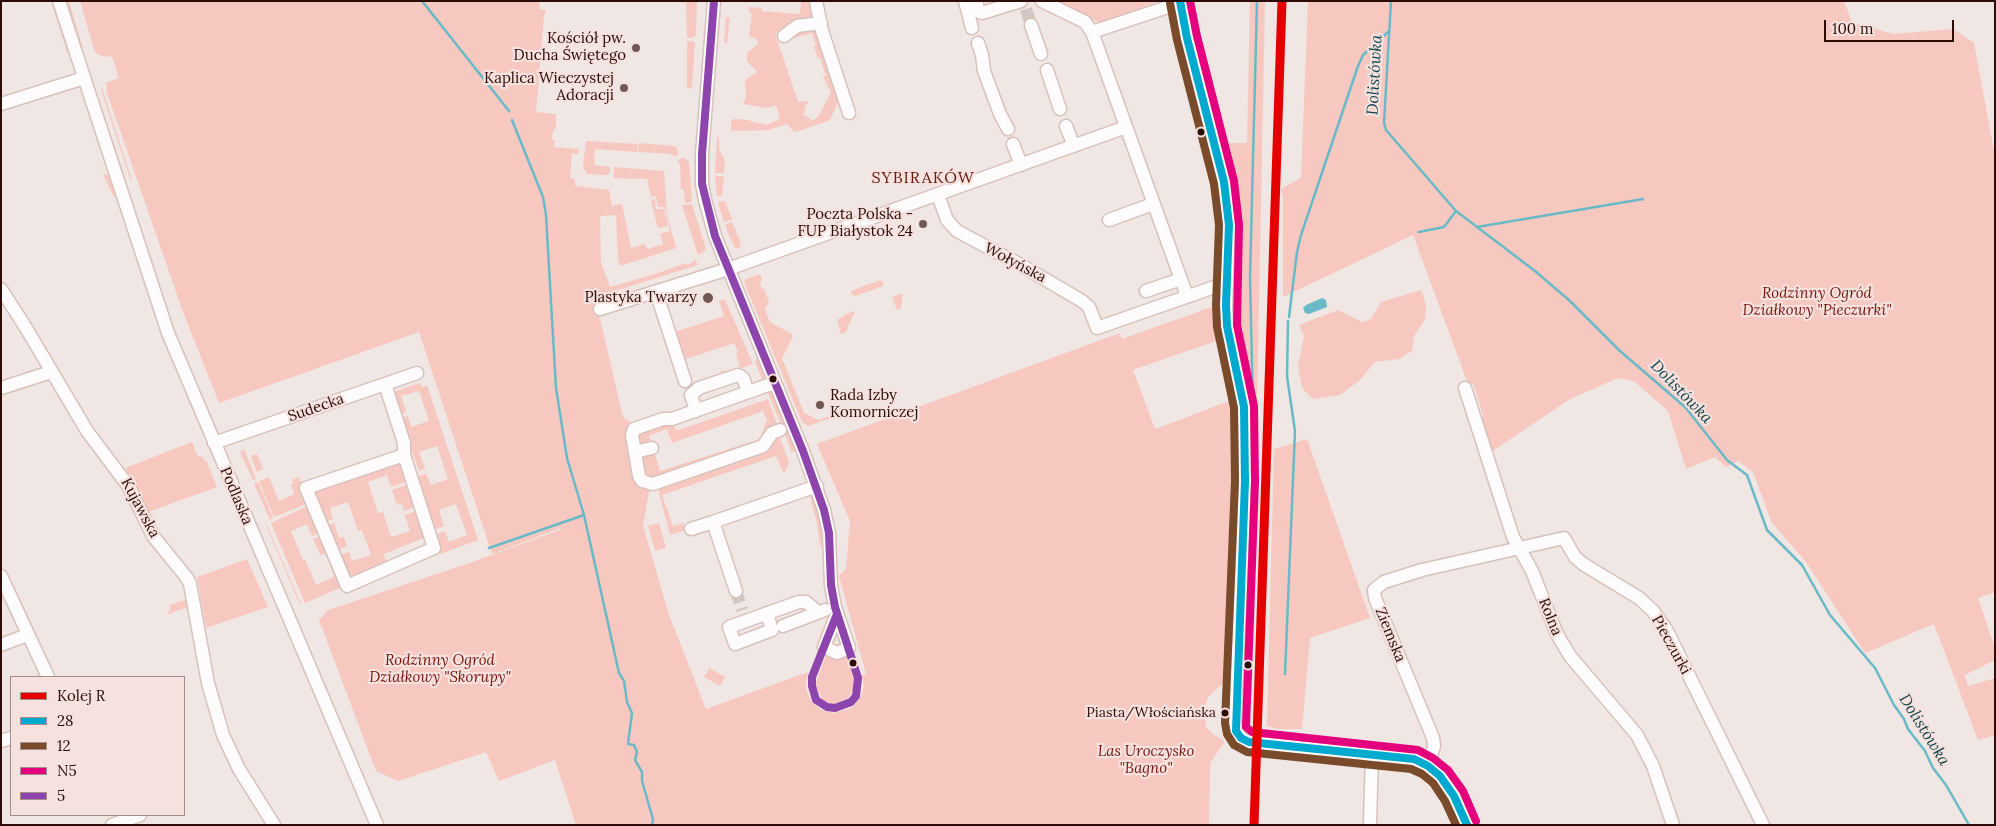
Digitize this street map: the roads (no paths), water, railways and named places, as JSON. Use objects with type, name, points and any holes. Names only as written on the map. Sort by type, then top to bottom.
[{"type":"street","points":[[714,1],[703,138],[702,184],[712,227],[817,486],[828,528],[831,585],[836,611],[803,611],[782,622]]},
{"type":"street","points":[[816,1],[849,113]]},
{"type":"street","points":[[964,1],[972,28]]},
{"type":"street","points":[[976,1],[979,12],[982,13],[1025,4]]},
{"type":"street","points":[[1042,1],[1084,22],[1092,32],[1126,127],[1149,205],[1153,228]]},
{"type":"street","points":[[1092,32],[1180,2],[1187,38],[1224,182],[1228,225],[1226,314],[1228,337],[1241,392],[1245,424],[1234,723],[1236,731],[1241,738],[1256,743],[1372,753],[1414,759],[1428,766],[1440,776],[1450,789],[1467,825]]},
{"type":"street","name":"Podlaska","points":[[60,3],[168,333],[377,825]]},
{"type":"street","points":[[784,36],[797,26],[821,23]]},
{"type":"street","points":[[1031,25],[1041,54]]},
{"type":"street","points":[[978,43],[984,71],[1000,114],[1008,129]]},
{"type":"street","points":[[1047,70],[1060,109]]},
{"type":"street","points":[[1,104],[84,78]]},
{"type":"street","points":[[1066,126],[1074,146]]},
{"type":"street","points":[[600,309],[728,270],[1126,127]]},
{"type":"street","points":[[1014,144],[1021,164]]},
{"type":"street","name":"Wołyńska","points":[[938,195],[947,220],[957,231],[1019,264],[1082,301],[1089,307],[1097,328],[1187,296]]},
{"type":"street","points":[[1149,205],[1187,296],[1226,282]]},
{"type":"street","points":[[1109,220],[1149,205]]},
{"type":"street","points":[[1151,287],[1181,279]]},
{"type":"street","name":"Kujawska","points":[[1,289],[87,431],[121,473],[153,536],[187,578],[190,584],[208,683],[220,728],[239,769],[274,825]]},
{"type":"street","points":[[656,292],[685,381]]},
{"type":"street","points":[[1,388],[51,372]]},
{"type":"street","name":"Sudecka","points":[[214,444],[417,373]]},
{"type":"street","points":[[696,411],[692,395],[699,388],[738,375],[743,378],[748,392]]},
{"type":"street","points":[[774,383],[672,420],[663,419],[634,429],[632,435],[639,476],[642,481],[653,484],[763,446],[772,433],[780,430]]},
{"type":"street","points":[[384,384],[404,443],[404,455],[434,548],[347,586],[304,483],[404,455]]},
{"type":"street","name":"Rolna","points":[[1465,388],[1513,537],[1536,579],[1562,644],[1570,656],[1626,720],[1641,743],[1653,766],[1673,825]]},
{"type":"street","points":[[635,452],[652,448]]},
{"type":"street","points":[[691,529],[797,488],[817,486]]},
{"type":"street","points":[[774,509],[796,501],[797,488]]},
{"type":"street","points":[[713,522],[736,591]]},
{"type":"street","name":"Pieczurki","points":[[1520,549],[1564,538],[1575,557],[1583,564],[1639,598],[1653,611],[1666,629],[1762,825]]},
{"type":"street","name":"Ziemska","points":[[1428,766],[1434,746],[1433,738],[1375,598],[1374,590],[1384,582],[1422,570],[1478,556],[1520,549]]},
{"type":"street","points":[[1,576],[48,676]]},
{"type":"street","points":[[767,613],[772,630],[735,644],[729,627],[743,615],[767,613],[802,602],[818,612]]},
{"type":"street","points":[[1,645],[27,635]]},
{"type":"street","points":[[1370,825],[1372,753]]},
{"type":"street","points":[[112,825],[139,816]]},
{"type":"water","points":[[1322,298],[1326,300],[1327,307],[1309,314],[1305,313],[1303,308],[1306,305]]},
{"type":"waterway","points":[[422,1],[509,111]]},
{"type":"waterway","points":[[1254,452],[1250,278],[1257,1]]},
{"type":"waterway","name":"Dolistówka","points":[[1391,1],[1384,123],[1386,130],[1456,211],[1535,271],[1570,301],[1620,351],[1685,407],[1727,460],[1747,475],[1767,530],[1802,565],[1830,615],[1875,668],[1908,729],[1925,751],[1933,768],[1946,785],[1969,825]]},
{"type":"waterway","points":[[1289,317],[1301,235],[1358,66],[1363,55],[1389,31]]},
{"type":"waterway","points":[[512,120],[543,197],[546,215],[556,388],[567,458],[584,515],[619,673],[624,681],[627,702],[632,713],[628,744],[634,745],[637,752],[635,760],[642,772],[642,781],[653,819],[652,825]]},
{"type":"waterway","points":[[1477,227],[1643,199]]},
{"type":"waterway","points":[[1419,232],[1444,227],[1456,211]]},
{"type":"waterway","points":[[1285,674],[1295,431],[1287,376],[1288,321]]},
{"type":"waterway","points":[[1227,652],[1235,427]]},
{"type":"waterway","points":[[489,548],[584,515]]},
{"type":"tunnel","points":[[1026,9],[1031,25]]},
{"type":"tunnel","points":[[736,591],[742,610]]},
{"type":"rail line","name":"R","points":[[1254,825],[1282,1]]},
{"type":"place","name":"Kościół pw. Ducha Świętego","points":[[636,48]]},
{"type":"place","name":"Kaplica Wieczystej Adoracji","points":[[624,88]]},
{"type":"place","name":"Poczta Polska - FUP Białystok 24","points":[[923,224]]},
{"type":"place","name":"Plastyka Twarzy","points":[[708,298]]},
{"type":"place","name":"Rada Izby Komorniczej","points":[[820,405]]},
{"type":"place","name":"Piasta/Włościańska","points":[[1225,713]]},
{"type":"district","name":"SYBIRAKÓW","points":[[923,178]]},
{"type":"park label","name":"Rodzinny Ogród Działkowy \"Pieczurki\"","points":[[1817,302]]},
{"type":"park label","name":"Rodzinny Ogród Działkowy \"Skorupy\"","points":[[440,670]]},
{"type":"park label","name":"Las Uroczysko \"Bagno\"","points":[[1146,760]]}]
